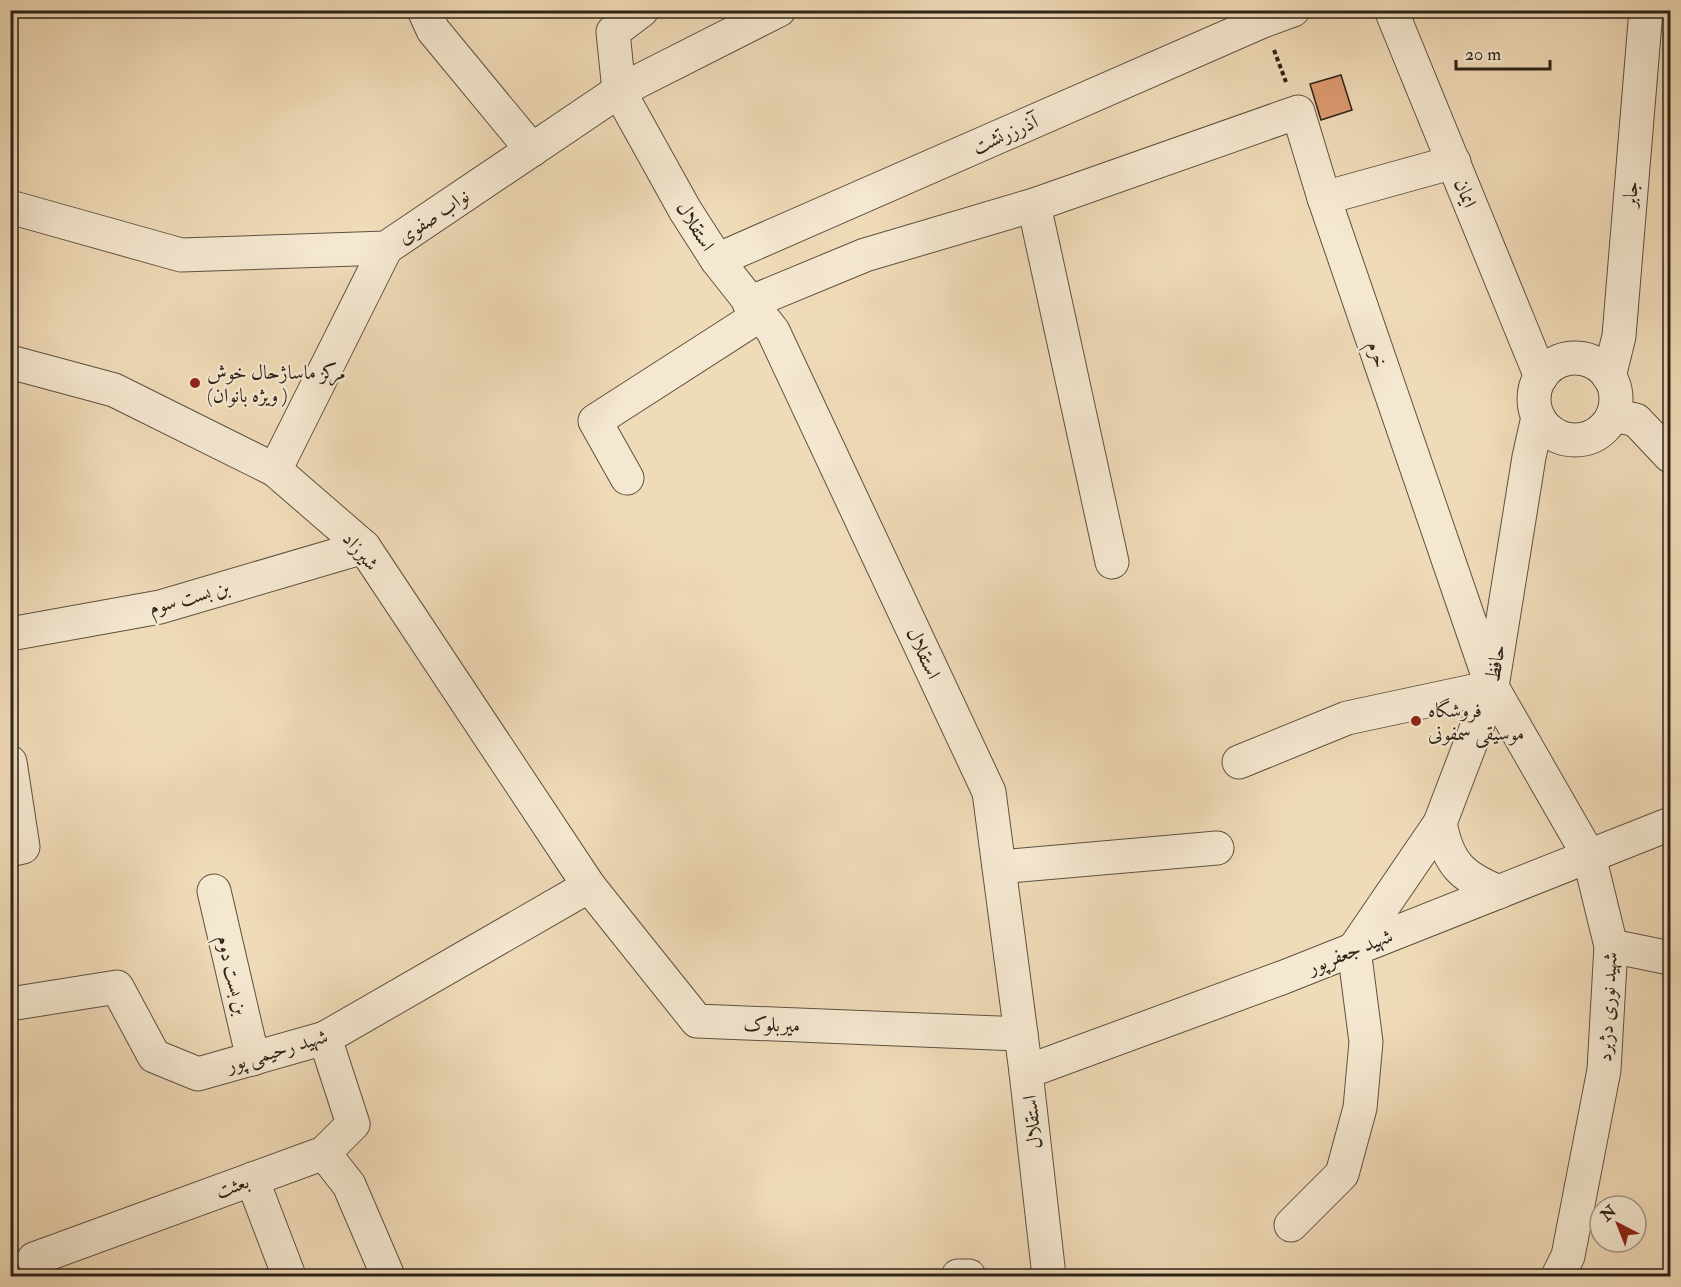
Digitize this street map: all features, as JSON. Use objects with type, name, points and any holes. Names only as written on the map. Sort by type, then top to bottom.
[{"type":"street","points":[[424,10],[433,30],[532,150]]},
{"type":"street","points":[[619,91],[613,32],[642,10]]},
{"type":"street","name":"نواب صفوی","points":[[10,207],[181,255],[386,248],[619,91],[779,10]]},
{"type":"street","name":"آذرزرتشت","points":[[717,260],[1263,21],[1293,10]]},
{"type":"street","name":"ایمان","points":[[1391,10],[1541,377]]},
{"type":"street","name":"جابر","points":[[1609,377],[1619,336],[1646,10]]},
{"type":"street","name":"استقلال","points":[[619,91],[685,210],[717,260],[774,332],[989,792],[1026,1072],[1049,1276]]},
{"type":"street","points":[[627,478],[596,421],[754,309],[865,255],[1034,205],[1298,112]]},
{"type":"street","name":"خرم","points":[[1298,112],[1324,198],[1492,687]]},
{"type":"street","points":[[1324,198],[1454,162]]},
{"type":"street","points":[[1034,205],[1112,562]]},
{"type":"street","points":[[275,470],[386,248]]},
{"type":"street","points":[[1576,358],[1589,361],[1609,377],[1615,388],[1613,415],[1606,426],[1596,434],[1584,440],[1570,440],[1551,432],[1538,417],[1534,404],[1535,390],[1541,377],[1557,363],[1576,358]]},
{"type":"street","name":"شیرزاد","points":[[10,362],[114,390],[275,470],[364,547],[589,886]]},
{"type":"street","points":[[1613,415],[1636,420],[1671,456]]},
{"type":"street","name":"حافظ","points":[[1354,949],[1440,823],[1492,687],[1529,457],[1538,417]]},
{"type":"street","name":"بن بست سوم","points":[[10,634],[159,607],[364,547]]},
{"type":"street","points":[[1239,762],[1347,718],[1492,687]]},
{"type":"street","name":"شهید نوری دژبرد","points":[[1492,687],[1589,856],[1611,946],[1604,1070],[1568,1256],[1558,1276]]},
{"type":"street","points":[[10,762],[23,847],[10,850]]},
{"type":"street","points":[[1440,823],[1444,844],[1458,868],[1473,882],[1499,892]]},
{"type":"street","name":"شهید جعفرپور","points":[[1026,1072],[1354,949],[1671,824]]},
{"type":"street","points":[[999,867],[1217,848]]},
{"type":"street","name":"میربلوک","points":[[589,886],[697,1021],[1021,1034]]},
{"type":"street","name":"شهید رحیمی پور","points":[[10,1004],[117,987],[154,1056],[198,1074],[325,1038],[589,886]]},
{"type":"street","name":"بن بست دوم","points":[[214,891],[253,1059]]},
{"type":"street","points":[[1611,946],[1671,958]]},
{"type":"street","points":[[1290,1225],[1342,1174],[1360,1108],[1366,1042],[1354,949]]},
{"type":"street","name":"بعثت","points":[[41,1276],[34,1259],[324,1153],[353,1124],[325,1038]]},
{"type":"street","points":[[324,1153],[349,1185],[388,1276]]},
{"type":"street","points":[[252,1179],[290,1276]]},
{"type":"street","points":[[958,1276],[969,1276]]},
{"type":"path","points":[[1263,21],[1298,112]]},
{"type":"building","points":[[1341,75],[1352,110],[1321,120],[1310,84]]},
{"type":"place","name":"مرکز ماساژحال خوش (ویژه بانوان )","points":[[195,383]]},
{"type":"place","name":"فروشگاه موسیقی سمفونی","points":[[1416,721]]}]
